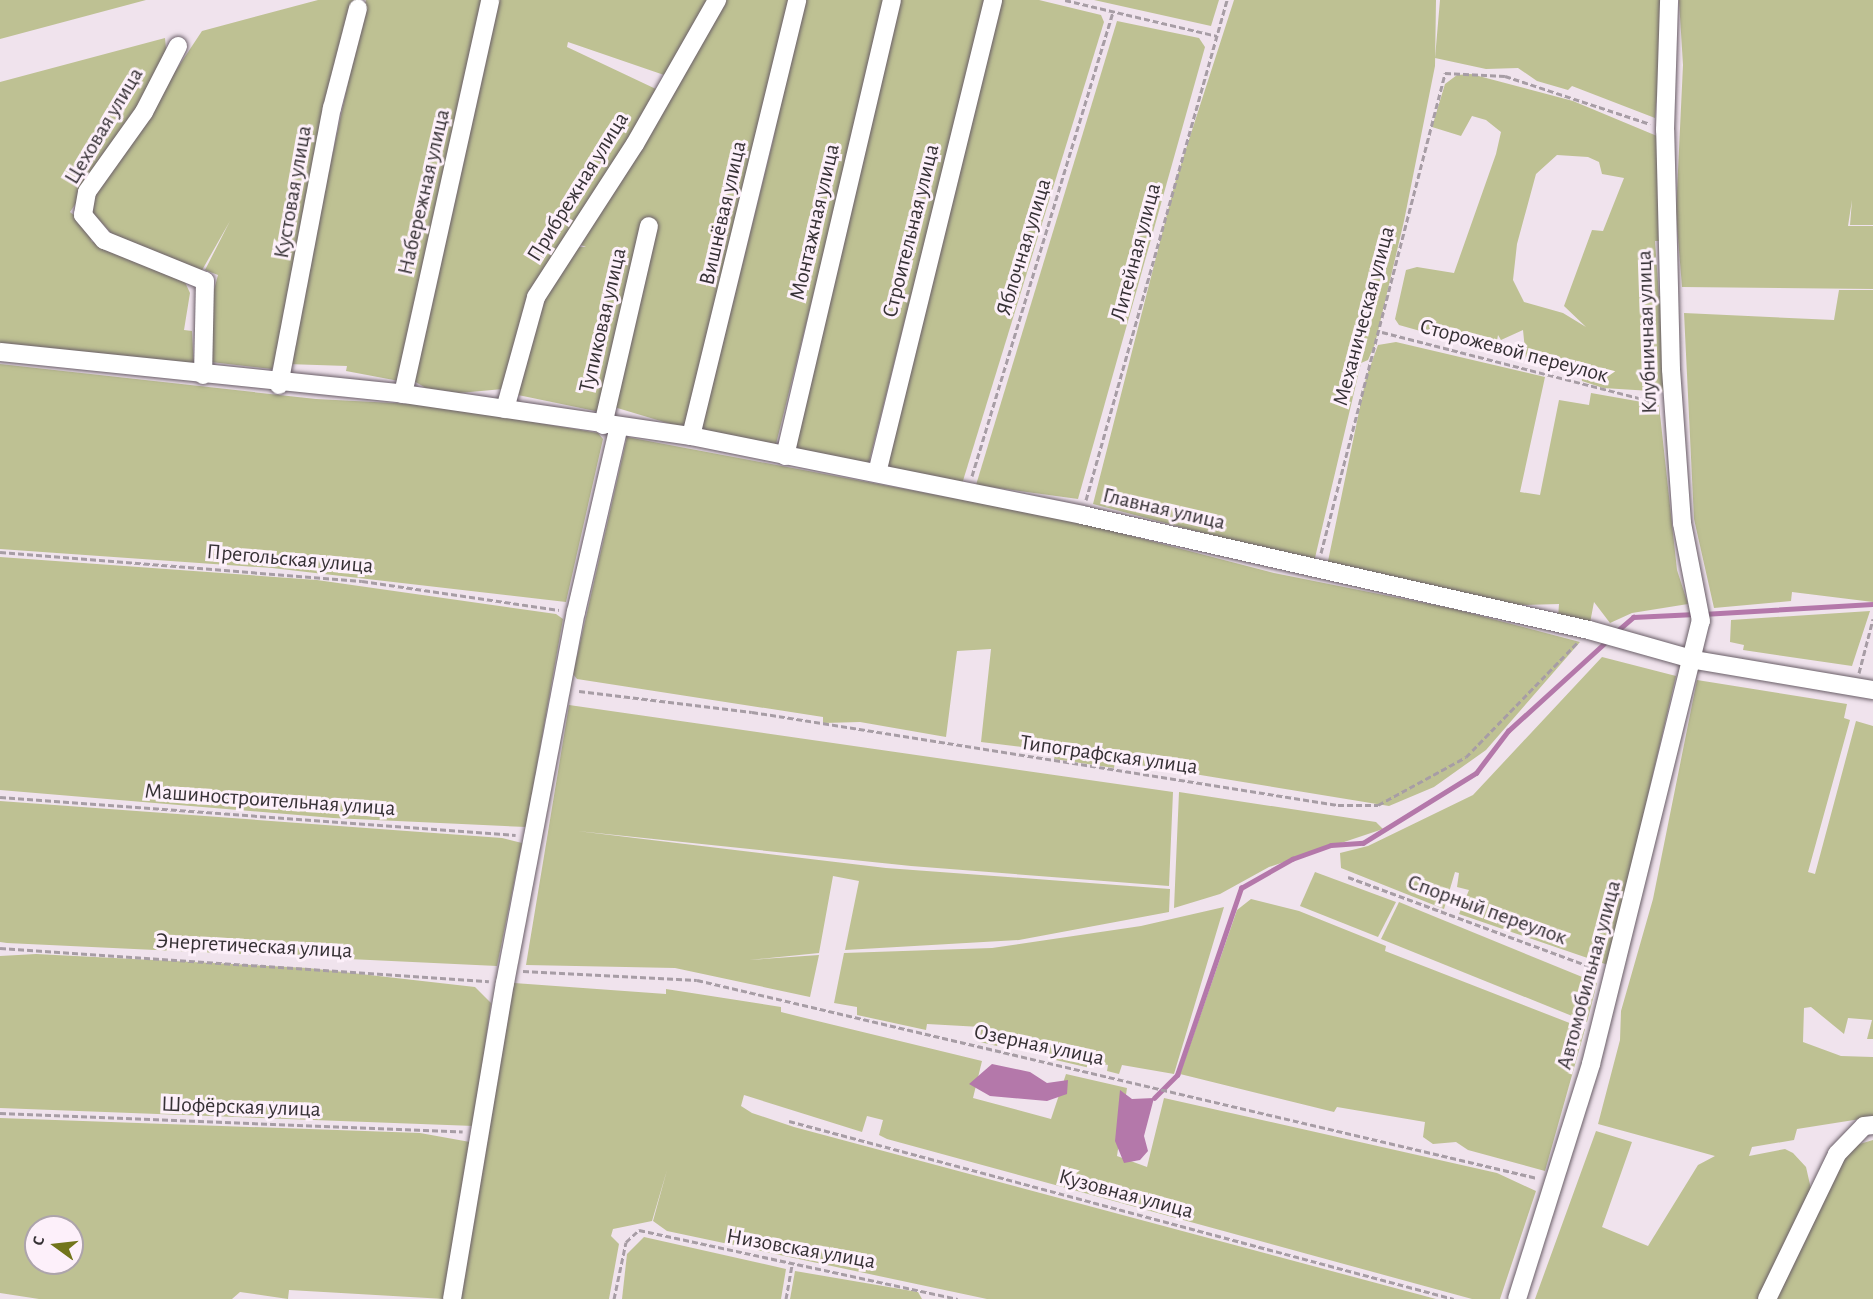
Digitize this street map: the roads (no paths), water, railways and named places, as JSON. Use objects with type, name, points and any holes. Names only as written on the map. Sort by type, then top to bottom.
[{"type":"street","name":"Набережная улица","points":[[403,394],[490,0]]},
{"type":"street","name":"Прибрежная улица","points":[[504,409],[536,297],[635,144],[717,0]]},
{"type":"street","name":"Вишнёвая улица","points":[[691,436],[797,0]]},
{"type":"street","name":"Монтажная улица","points":[[785,456],[892,0]]},
{"type":"street","name":"Строительная улица","points":[[877,473],[993,0]]},
{"type":"street","name":"Клубничная улица","points":[[1670,0],[1665,130],[1673,406],[1682,523],[1701,621],[1695,660]]},
{"type":"street","name":"Кустовая улица","points":[[279,385],[332,108],[358,8]]},
{"type":"street","name":"Цеховая улица","points":[[178,46],[144,112],[87,192],[82,215],[104,240],[205,281],[203,375]]},
{"type":"street","name":"Тупиковая улица","points":[[452,1299],[507,976],[537,836],[576,612],[649,226]]},
{"type":"street","name":"Главная улица","points":[[0,352],[279,385],[403,394],[610,427],[691,436],[1082,515],[1589,630],[1695,660],[1864,688]]},
{"type":"street","name":"Автомобильная улица","points":[[1518,1299],[1557,1183],[1614,975],[1695,660]]},
{"type":"street","points":[[1767,1299],[1837,1154],[1864,1126],[1873,1125]]},
{"type":"waterway","points":[[1703,614],[1873,604]]},
{"type":"waterway","points":[[1616,632],[1633,617],[1695,614]]},
{"type":"waterway","points":[[1154,1098],[1177,1075],[1241,888],[1292,859],[1331,845],[1363,843],[1476,773],[1508,731],[1608,640]]}]
